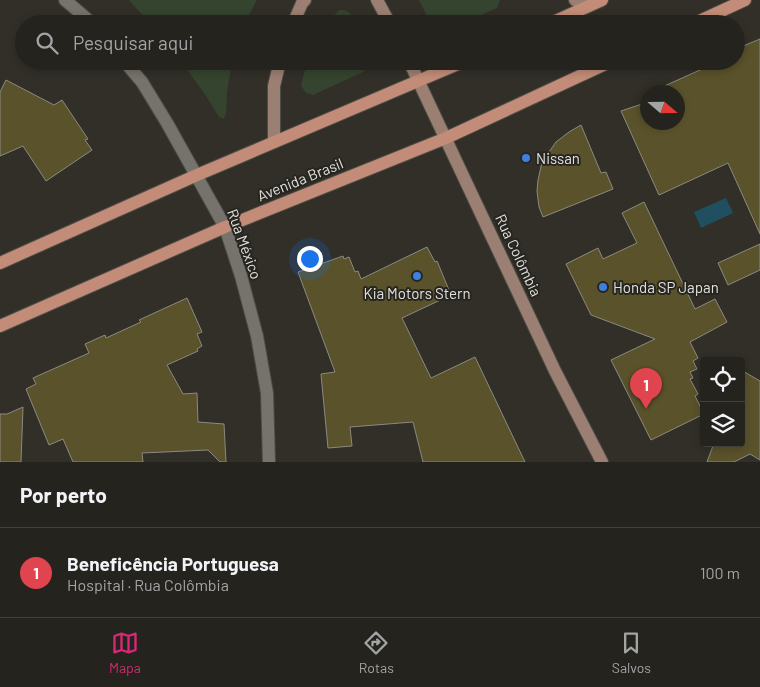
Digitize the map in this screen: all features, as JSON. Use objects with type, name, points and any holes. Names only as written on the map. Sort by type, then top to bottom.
[{"type":"main road","points":[[297,15],[305,0]]},
{"type":"main road","points":[[377,0],[385,15]]},
{"type":"main road","points":[[575,0],[588,6]]},
{"type":"main road","points":[[568,15],[602,0]]},
{"type":"main road","points":[[713,15],[745,0]]},
{"type":"main road","points":[[274,142],[274,86],[278,70]]},
{"type":"main road","name":"Rua Colômbia","points":[[413,70],[555,370],[602,462]]},
{"type":"main road","points":[[0,264],[197,175],[445,70]]},
{"type":"main road","name":"Avenida Brasil","points":[[0,326],[225,227],[446,138],[593,70]]},
{"type":"street","points":[[65,0],[82,15]]},
{"type":"street","name":"Rua México","points":[[132,70],[142,82],[197,175],[225,227],[241,276],[257,336],[267,393],[269,462]]},
{"type":"green space","points":[[129,0],[257,0],[249,15],[142,15]]},
{"type":"green space","points":[[419,0],[500,0],[497,8],[481,15],[426,15]]},
{"type":"green space","points":[[339,10],[343,10],[352,15],[334,15]]},
{"type":"green space","points":[[187,70],[231,70],[224,119],[219,117]]},
{"type":"green space","points":[[305,70],[366,70],[313,95],[306,93],[301,86]]},
{"type":"water","points":[[726,198],[733,213],[701,228],[694,212]]},
{"type":"building","points":[[760,39],[760,234],[728,163],[659,195],[621,111],[640,105],[640,130],[685,130],[685,85],[667,85],[700,70],[745,70],[745,45]]},
{"type":"building","points":[[6,80],[54,105],[62,100],[88,139],[85,140],[92,150],[46,181],[23,146],[0,156],[0,92]]},
{"type":"building","points":[[581,125],[601,173],[606,172],[613,189],[543,217],[539,207],[537,191],[542,162],[556,142]]},
{"type":"building","points":[[644,202],[695,309],[715,299],[727,322],[690,342],[698,358],[693,361],[697,369],[690,372],[693,378],[690,379],[698,394],[695,396],[700,406],[700,416],[651,440],[611,360],[655,339],[591,315],[566,264],[598,248],[603,259],[637,243],[622,213]]},
{"type":"building","points":[[760,244],[760,270],[728,285],[718,263]]},
{"type":"building","points":[[427,247],[435,262],[437,261],[451,295],[402,318],[431,378],[475,357],[525,462],[423,462],[413,422],[350,427],[352,446],[328,448],[321,374],[335,372],[298,272],[343,256],[344,259],[349,257],[355,272],[358,271],[361,279]]},
{"type":"building","points":[[187,298],[202,332],[197,334],[202,346],[197,349],[198,351],[167,365],[183,394],[197,393],[198,422],[224,424],[226,462],[220,462],[208,450],[142,453],[143,462],[73,462],[63,439],[49,445],[26,389],[36,384],[33,378],[89,353],[85,344],[105,335],[106,338],[141,322],[139,320]]},
{"type":"building","points":[[745,372],[760,381],[760,460],[750,454],[734,462],[707,462],[713,447],[745,447]]},
{"type":"building","points":[[23,407],[21,462],[0,462],[0,414],[7,414]]},
{"type":"place","name":"Nissan","points":[[526,158]]},
{"type":"place","name":"Kia Motors Stern","points":[[417,276]]},
{"type":"place","name":"Honda SP Japan","points":[[603,287]]},
{"type":"place","name":"Beneficência Portuguesa","points":[[646,409]]}]
